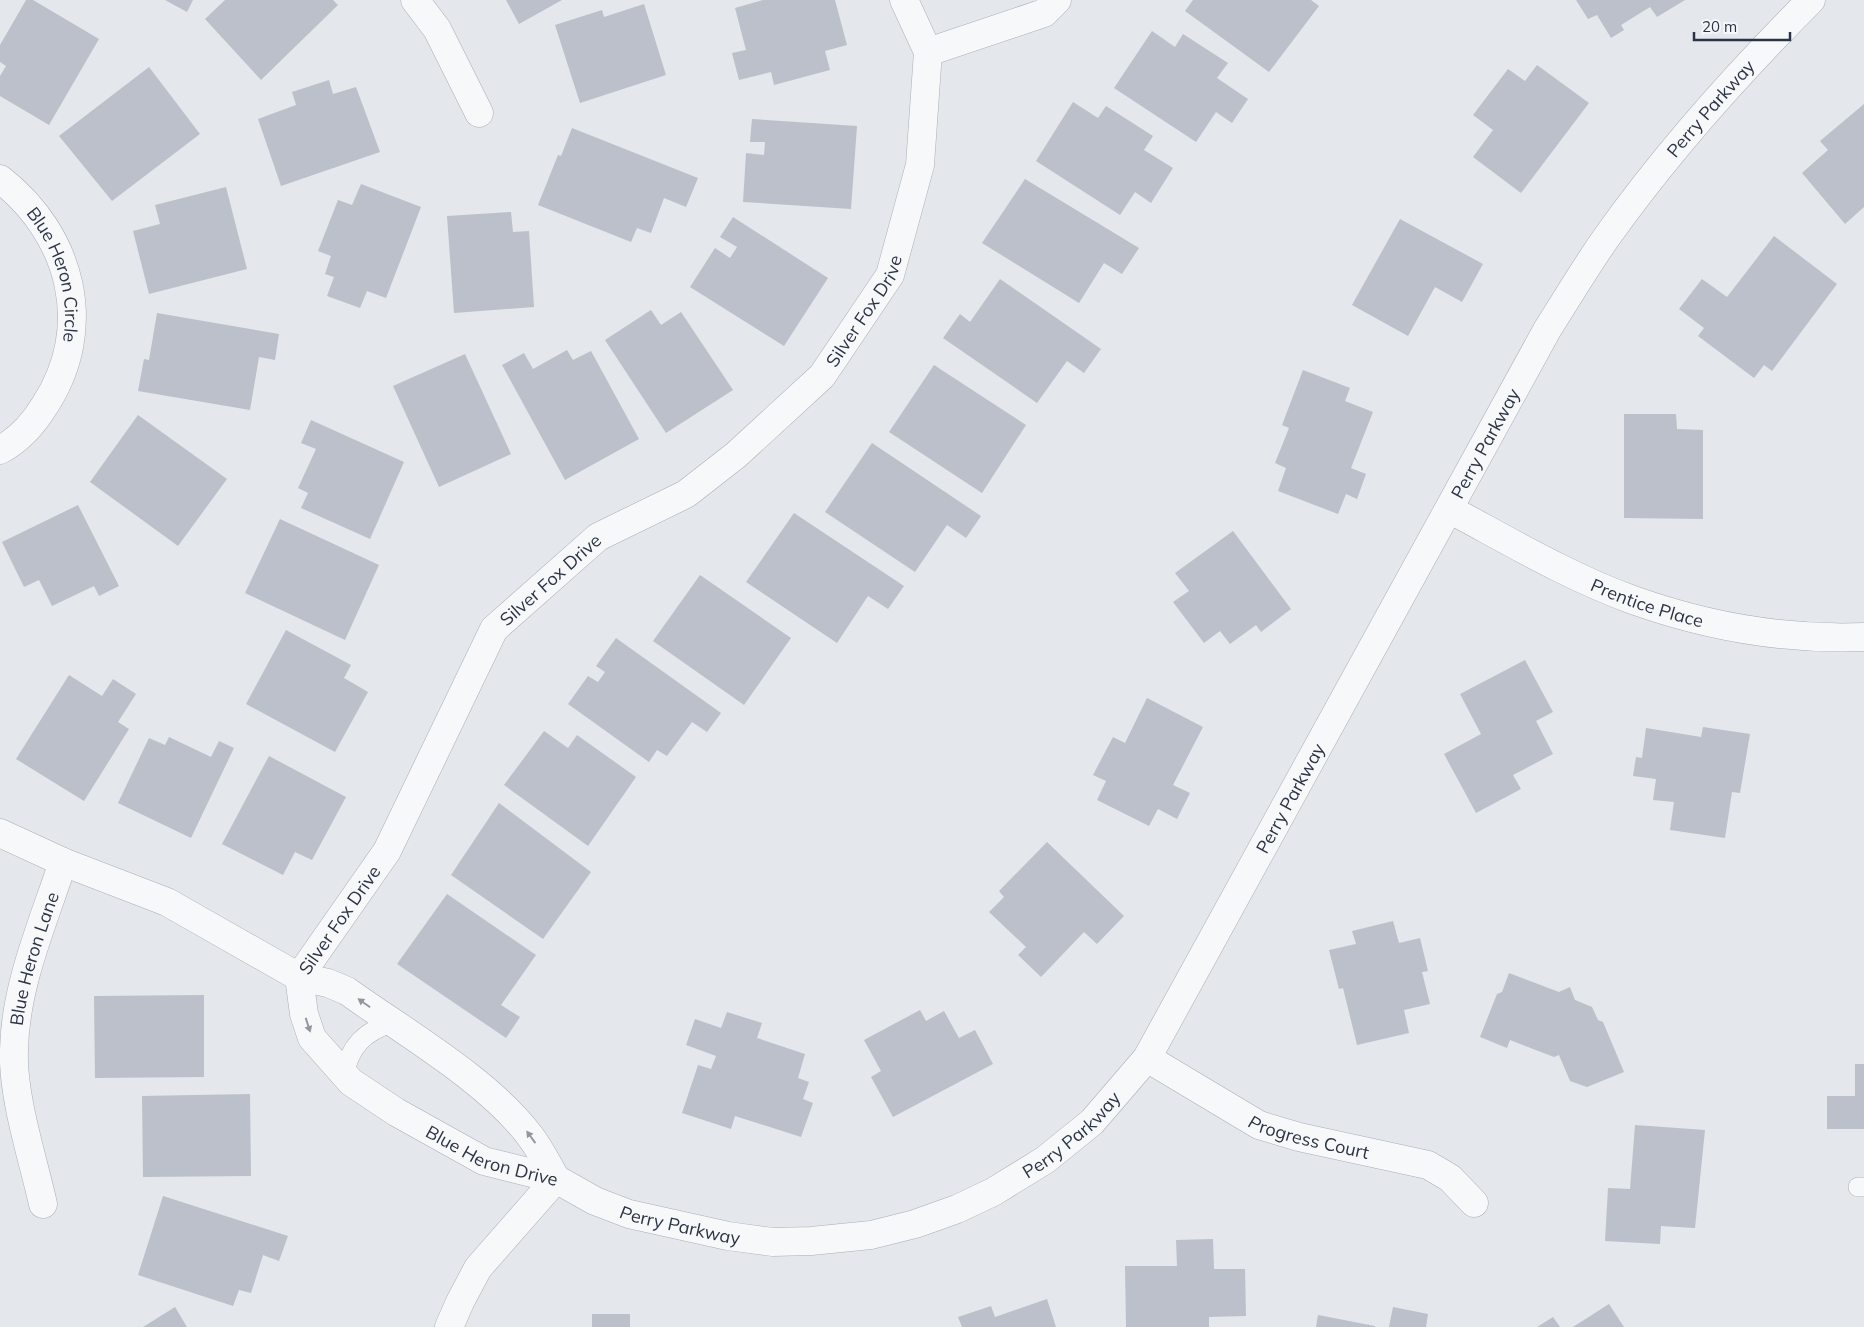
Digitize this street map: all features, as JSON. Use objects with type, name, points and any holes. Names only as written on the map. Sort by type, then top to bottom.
[{"type":"street","points":[[415,0],[437,30],[479,113]]},
{"type":"street","name":"Silver Fox Drive","points":[[0,833],[24,846],[167,902],[299,977],[387,851],[494,629],[598,537],[686,494],[729,461],[822,376],[890,275],[920,165],[928,52],[904,0]]},
{"type":"street","points":[[928,52],[1044,13],[1057,0]]},
{"type":"street","name":"Perry Parkway","points":[[556,1179],[596,1202],[629,1214],[728,1236],[773,1242],[811,1241],[872,1235],[915,1224],[958,1208],[993,1192],[1045,1160],[1108,1106],[1147,1058],[1547,330],[1606,238],[1704,113],[1762,49],[1811,0]]},
{"type":"street","name":"Blue Heron Circle","points":[[0,179],[20,194],[38,215],[54,241],[70,284],[73,313],[71,337],[63,372],[52,396],[34,422],[0,450]]},
{"type":"street","name":"Prentice Place","points":[[1449,509],[1574,575],[1632,600],[1685,616],[1736,628],[1800,636],[1864,637]]},
{"type":"street","name":"Blue Heron Lane","points":[[43,1204],[17,1087],[14,1050],[23,983],[63,862]]},
{"type":"street","name":"Blue Heron Drive","points":[[299,977],[328,983],[347,991],[475,1081],[510,1113],[531,1136],[556,1179],[484,1161],[372,1097],[344,1075],[312,1038],[304,1014],[299,977]]},
{"type":"street","name":"Progress Court","points":[[1147,1058],[1259,1125],[1299,1137],[1428,1165],[1450,1178],[1474,1203]]},
{"type":"street","points":[[449,1327],[478,1268],[556,1179]]},
{"type":"lane","points":[[344,1075],[351,1052],[358,1042],[375,1028],[391,1023]]},
{"type":"building","points":[[26,0],[33,0],[99,39],[49,125],[0,96],[0,76],[6,66],[0,62],[0,45]]},
{"type":"building","points":[[165,0],[193,0],[187,12]]},
{"type":"building","points":[[225,0],[333,0],[338,5],[261,80],[205,19]]},
{"type":"building","points":[[506,0],[562,0],[519,24]]},
{"type":"building","points":[[763,0],[835,0],[847,45],[825,51],[830,70],[774,85],[771,72],[739,80],[732,53],[746,50],[735,8]]},
{"type":"building","points":[[1193,0],[1311,0],[1319,6],[1269,72],[1185,11]]},
{"type":"building","points":[[1576,0],[1685,0],[1657,17],[1650,7],[1621,25],[1624,30],[1611,38],[1597,15],[1588,19]]},
{"type":"building","points":[[644,4],[666,75],[580,103],[555,25],[602,10],[604,17]]},
{"type":"building","points":[[1152,31],[1175,47],[1183,34],[1228,63],[1217,78],[1248,99],[1232,123],[1216,112],[1196,142],[1114,88]]},
{"type":"building","points":[[1537,65],[1589,103],[1521,193],[1473,157],[1493,130],[1473,115],[1508,69],[1525,81]]},
{"type":"building","points":[[149,67],[200,134],[112,201],[59,136]]},
{"type":"building","points":[[329,80],[333,94],[356,87],[380,152],[281,186],[258,119],[296,105],[292,92]]},
{"type":"building","points":[[1073,102],[1098,118],[1106,106],[1153,136],[1144,150],[1173,168],[1151,203],[1135,192],[1120,215],[1036,161]]},
{"type":"building","points":[[1864,104],[1864,207],[1845,224],[1802,173],[1828,150],[1820,141]]},
{"type":"building","points":[[752,119],[857,126],[851,209],[743,202],[746,153],[764,155],[765,142],[750,142]]},
{"type":"building","points":[[572,128],[698,178],[686,207],[664,198],[651,233],[637,228],[631,242],[538,205],[558,155],[561,156]]},
{"type":"building","points":[[1025,179],[1139,248],[1122,274],[1104,263],[1079,303],[982,243]]},
{"type":"building","points":[[361,184],[421,207],[386,298],[367,291],[360,308],[327,296],[334,277],[325,274],[331,256],[318,251],[338,200],[352,205]]},
{"type":"building","points":[[226,187],[247,269],[149,294],[133,231],[160,224],[155,205]]},
{"type":"building","points":[[511,212],[513,232],[529,231],[534,307],[454,313],[447,216]]},
{"type":"building","points":[[733,217],[828,278],[784,346],[690,287],[715,248],[730,258],[737,247],[720,237]]},
{"type":"building","points":[[1400,219],[1483,264],[1462,302],[1435,287],[1408,336],[1352,305]]},
{"type":"building","points":[[1774,236],[1837,284],[1772,371],[1764,365],[1754,378],[1698,336],[1704,328],[1679,309],[1702,279],[1727,297]]},
{"type":"building","points":[[1000,279],[1101,349],[1084,373],[1067,361],[1037,403],[943,338],[960,314],[970,322]]},
{"type":"building","points":[[651,310],[661,325],[681,312],[733,390],[666,433],[605,340]]},
{"type":"building","points":[[157,313],[279,334],[275,360],[259,357],[250,410],[138,391],[144,359],[149,360]]},
{"type":"building","points":[[567,350],[573,360],[591,351],[639,439],[565,480],[502,365],[524,353],[533,369]]},
{"type":"building","points":[[465,354],[511,454],[439,487],[393,386]]},
{"type":"building","points":[[934,365],[1026,425],[982,493],[889,432]]},
{"type":"building","points":[[1303,370],[1350,388],[1345,401],[1373,412],[1351,468],[1366,474],[1357,499],[1346,494],[1338,514],[1278,491],[1286,468],[1275,463],[1289,428],[1282,425]]},
{"type":"building","points":[[1624,414],[1676,414],[1677,429],[1703,430],[1703,519],[1624,518]]},
{"type":"building","points":[[138,415],[227,479],[178,546],[90,482]]},
{"type":"building","points":[[311,420],[404,462],[370,539],[301,508],[308,493],[298,488],[316,449],[301,443]]},
{"type":"building","points":[[872,443],[981,516],[966,538],[947,525],[915,572],[825,512]]},
{"type":"building","points":[[78,505],[119,586],[99,596],[94,586],[52,606],[39,580],[24,587],[2,542]]},
{"type":"building","points":[[794,513],[904,586],[888,609],[868,596],[837,643],[746,582]]},
{"type":"building","points":[[280,519],[379,565],[345,640],[245,593]]},
{"type":"building","points":[[1233,531],[1291,609],[1261,632],[1256,625],[1230,644],[1220,631],[1204,643],[1173,602],[1189,591],[1175,573]]},
{"type":"building","points":[[700,575],[791,638],[744,705],[653,641]]},
{"type":"building","points":[[286,630],[351,665],[344,678],[368,692],[335,752],[246,704]]},
{"type":"building","points":[[616,638],[721,713],[707,732],[692,722],[667,756],[657,750],[649,762],[568,704],[588,676],[598,682],[605,672],[596,666]]},
{"type":"building","points":[[1525,660],[1553,712],[1536,721],[1553,754],[1513,775],[1521,789],[1476,813],[1444,754],[1481,734],[1460,694]]},
{"type":"building","points":[[69,675],[102,696],[113,679],[136,694],[118,722],[129,729],[84,801],[16,759]]},
{"type":"building","points":[[1147,698],[1203,727],[1173,785],[1190,793],[1177,819],[1158,809],[1149,826],[1097,800],[1106,781],[1093,775],[1113,737],[1125,743]]},
{"type":"building","points":[[1703,727],[1750,734],[1740,793],[1732,792],[1725,838],[1670,830],[1674,802],[1653,800],[1656,779],[1633,776],[1636,757],[1642,758],[1646,728],[1701,737]]},
{"type":"building","points":[[544,731],[568,748],[577,735],[636,777],[588,846],[504,785]]},
{"type":"building","points":[[169,737],[211,757],[219,741],[234,748],[191,838],[118,803],[149,738],[165,745]]},
{"type":"building","points":[[269,756],[346,797],[312,860],[295,852],[283,875],[222,844]]},
{"type":"building","points":[[499,803],[591,872],[543,939],[451,875]]},
{"type":"building","points":[[1047,842],[1124,916],[1097,944],[1084,932],[1041,977],[1018,955],[1026,947],[989,912],[1004,897],[999,891]]},
{"type":"building","points":[[447,894],[536,955],[501,1005],[520,1017],[506,1038],[397,964]]},
{"type":"building","points":[[1393,921],[1399,943],[1420,938],[1428,971],[1422,972],[1430,1004],[1404,1010],[1409,1033],[1357,1045],[1343,988],[1339,989],[1329,950],[1356,944],[1352,931]]},
{"type":"building","points":[[1509,973],[1559,992],[1570,987],[1575,1000],[1592,1007],[1598,1020],[1603,1022],[1624,1072],[1587,1087],[1570,1081],[1559,1055],[1554,1057],[1510,1040],[1507,1048],[1480,1037],[1497,994],[1502,992]]},
{"type":"building","points":[[204,995],[204,1077],[95,1078],[94,996]]},
{"type":"building","points":[[920,1010],[926,1021],[944,1011],[959,1038],[975,1030],[993,1064],[893,1117],[871,1077],[881,1071],[864,1040]]},
{"type":"building","points":[[727,1012],[762,1023],[757,1038],[805,1054],[798,1078],[809,1082],[803,1099],[813,1103],[801,1137],[735,1116],[731,1129],[682,1113],[698,1065],[711,1069],[716,1056],[686,1045],[695,1019],[721,1028]]},
{"type":"building","points":[[1855,1064],[1864,1064],[1864,1129],[1827,1129],[1827,1096],[1855,1096]]},
{"type":"building","points":[[250,1094],[251,1176],[143,1177],[142,1096]]},
{"type":"building","points":[[1635,1125],[1705,1130],[1695,1228],[1661,1226],[1660,1244],[1605,1241],[1608,1188],[1630,1189]]},
{"type":"building","points":[[163,1196],[288,1236],[279,1261],[263,1255],[251,1293],[239,1290],[233,1306],[138,1275]]},
{"type":"building","points":[[1213,1239],[1214,1269],[1245,1269],[1246,1316],[1209,1317],[1209,1327],[1126,1327],[1125,1266],[1177,1266],[1176,1240]]},
{"type":"building","points":[[1047,1299],[1056,1327],[962,1327],[958,1317],[991,1306],[995,1317]]},
{"type":"building","points":[[1609,1304],[1624,1327],[1573,1327]]},
{"type":"building","points":[[175,1307],[187,1327],[143,1327]]},
{"type":"building","points":[[1393,1307],[1428,1314],[1426,1327],[1389,1327]]},
{"type":"building","points":[[592,1314],[630,1314],[630,1327],[592,1327]]},
{"type":"building","points":[[1318,1315],[1375,1326],[1375,1327],[1316,1327]]},
{"type":"building","points":[[1553,1317],[1560,1327],[1537,1327]]}]
